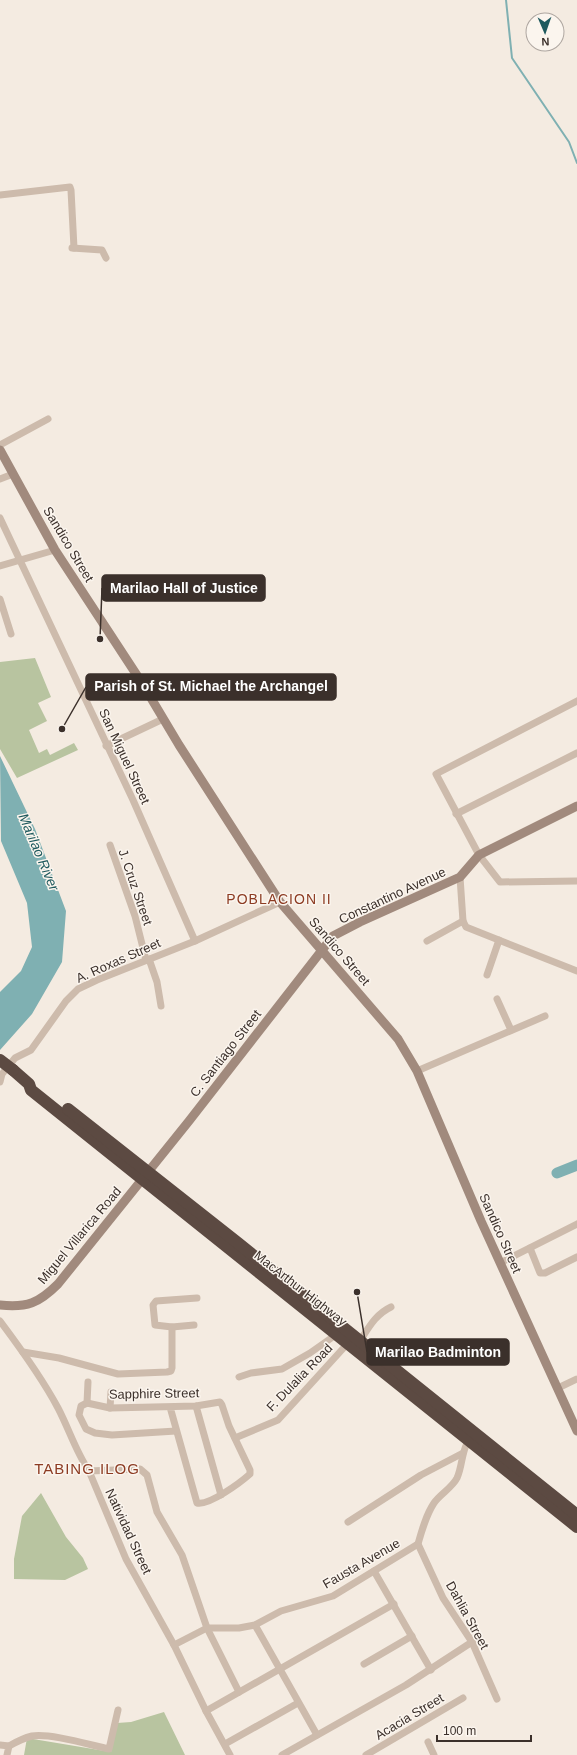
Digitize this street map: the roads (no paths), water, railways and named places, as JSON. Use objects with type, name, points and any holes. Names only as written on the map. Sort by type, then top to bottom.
[{"type":"highway","name":"MacArthur Highway","points":[[0,1060],[29,1084],[31,1090],[145,1176],[354,1340],[471,1436],[577,1527]]},
{"type":"highway","name":"MacArthur Highway","points":[[145,1176],[337,1334],[354,1340]]},
{"type":"highway","name":"MacArthur Highway","points":[[471,1436],[577,1515]]},
{"type":"main road","name":"Sandico Street","points":[[0,450],[55,550],[142,683],[163,719],[280,902],[398,1039],[417,1071],[500,1263],[576,1427]]},
{"type":"main road","name":"Constantino Avenue","points":[[322,950],[333,936],[360,922],[460,877],[479,855],[577,806]]},
{"type":"main road","name":"C. Santiago Street","points":[[145,1176],[322,950]]},
{"type":"main road","name":"Miguel Villarica Road","points":[[0,1305],[23,1306],[44,1297],[58,1284],[115,1211],[145,1176]]},
{"type":"street","points":[[0,195],[70,187],[73,248],[102,250],[106,258]]},
{"type":"street","points":[[0,445],[48,419]]},
{"type":"street","points":[[0,480],[13,474]]},
{"type":"street","name":"San Miguel Street","points":[[0,518],[106,746],[133,800],[195,941]]},
{"type":"street","points":[[0,566],[55,550]]},
{"type":"street","points":[[0,599],[11,634]]},
{"type":"street","points":[[577,701],[436,774],[479,855],[501,883],[577,881]]},
{"type":"street","points":[[106,746],[163,719]]},
{"type":"street","points":[[456,814],[577,753]]},
{"type":"street","name":"J. Cruz Street","points":[[110,845],[157,982],[161,1006]]},
{"type":"street","points":[[460,877],[463,920],[466,927],[577,971]]},
{"type":"street","name":"A. Roxas Street","points":[[0,1082],[2,1074],[15,1058],[31,1050],[66,1001],[78,989],[195,941],[280,902]]},
{"type":"street","points":[[427,941],[463,920]]},
{"type":"street","points":[[487,975],[499,940]]},
{"type":"street","points":[[497,998],[511,1030]]},
{"type":"street","points":[[417,1071],[545,1016]]},
{"type":"street","points":[[500,1263],[577,1224]]},
{"type":"street","points":[[530,1248],[540,1273],[545,1273],[577,1257]]},
{"type":"street","points":[[194,1325],[172,1327],[155,1325],[152,1305],[156,1301],[197,1298]]},
{"type":"street","name":"F. Dulalia Road","points":[[234,1438],[278,1420],[383,1310],[391,1306]]},
{"type":"street","name":"Natividad Street","points":[[0,1321],[23,1352],[58,1408],[82,1461],[89,1471],[126,1559],[174,1645],[206,1711],[230,1755]]},
{"type":"street","points":[[23,1352],[58,1358],[118,1374],[167,1372],[172,1371],[172,1327]]},
{"type":"street","points":[[239,1377],[252,1373],[282,1369],[310,1354],[337,1334]]},
{"type":"street","points":[[558,1388],[577,1379]]},
{"type":"street","points":[[88,1382],[87,1403],[81,1406],[79,1415],[86,1429],[95,1433],[112,1435],[176,1431]]},
{"type":"street","points":[[110,1408],[111,1392]]},
{"type":"street","name":"Sapphire Street","points":[[87,1403],[110,1408],[196,1406],[218,1402],[221,1403],[234,1438]]},
{"type":"street","points":[[196,1406],[221,1495]]},
{"type":"street","points":[[170,1407],[197,1503],[201,1504],[221,1495],[250,1474],[250,1470],[234,1438]]},
{"type":"street","name":"Fausta Avenue","points":[[174,1645],[207,1628],[239,1628],[255,1625],[281,1611],[333,1596],[418,1544],[427,1517],[434,1503],[456,1480],[463,1453],[471,1436]]},
{"type":"street","points":[[348,1522],[421,1475],[463,1453]]},
{"type":"street","points":[[89,1471],[140,1469],[147,1475],[157,1512],[182,1555],[207,1628],[239,1692]]},
{"type":"street","name":"Dahlia Street","points":[[418,1544],[443,1598],[472,1642],[497,1699]]},
{"type":"street","points":[[374,1571],[431,1670]]},
{"type":"street","points":[[206,1711],[279,1668],[394,1604]]},
{"type":"street","points":[[255,1625],[317,1735]]},
{"type":"street","points":[[364,1664],[412,1636]]},
{"type":"street","points":[[282,1755],[431,1670],[472,1642]]},
{"type":"street","name":"Acacia Street","points":[[367,1755],[463,1698]]},
{"type":"street","points":[[225,1744],[298,1703]]},
{"type":"street","points":[[0,1745],[9,1746],[30,1736],[37,1736],[66,1739],[108,1749],[118,1710]]},
{"type":"street","points":[[428,1742],[434,1755]]},
{"type":"street","points":[[7,1755],[9,1746]]},
{"type":"water","name":"Marilao River","points":[[0,756],[35,829],[66,911],[62,962],[32,1014],[0,1050],[0,992],[21,971],[32,947],[27,903],[1,841]]},
{"type":"waterway","points":[[506,0],[512,58],[569,142],[577,163]]},
{"type":"waterway","points":[[557,1173],[577,1165]]},
{"type":"place","name":"Marilao Hall of Justice","points":[[100,639]]},
{"type":"place","name":"Parish of St. Michael the Archangel","points":[[62,729]]},
{"type":"place","name":"Marilao Badminton","points":[[357,1292]]},
{"type":"district","name":"POBLACION II","points":[[279,899]]},
{"type":"district","name":"TABING ILOG","points":[[87,1469]]}]
